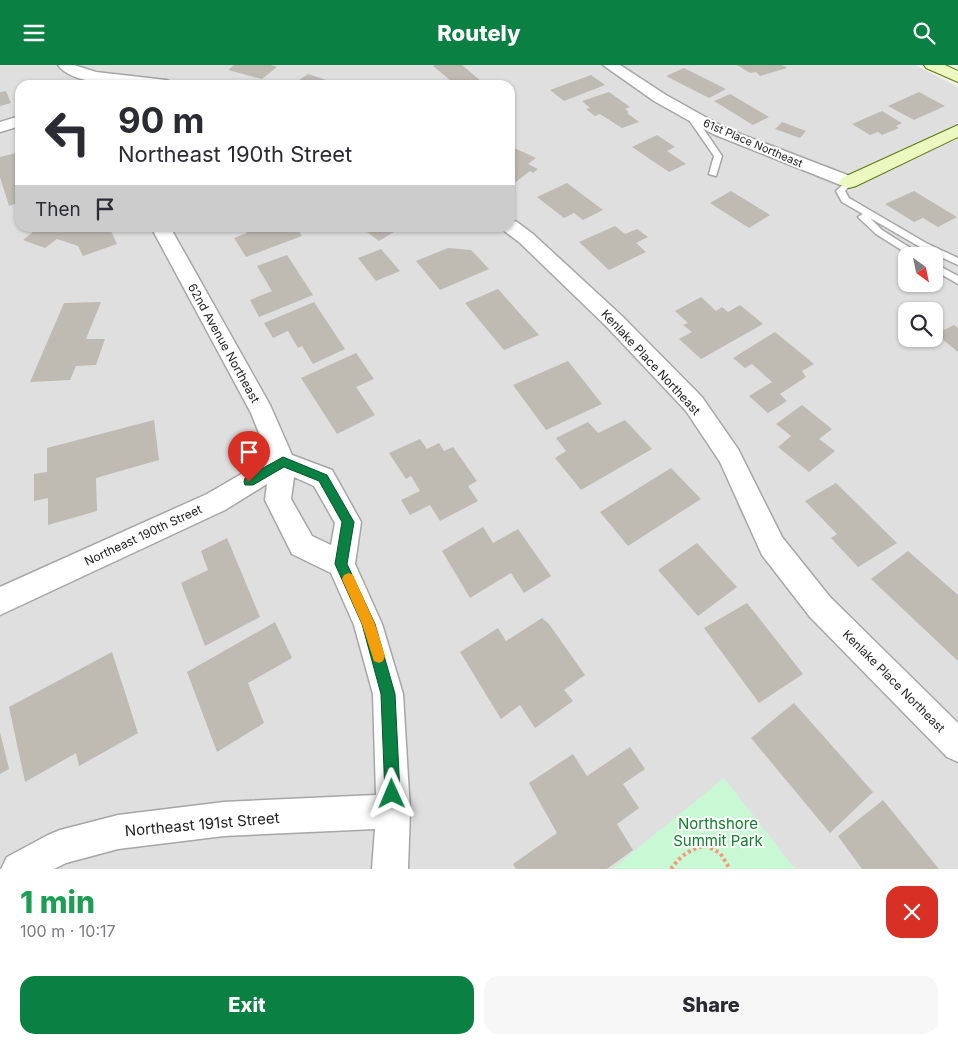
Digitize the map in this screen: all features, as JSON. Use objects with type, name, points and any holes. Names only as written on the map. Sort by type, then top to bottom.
[{"type":"street","name":"61st Place Northeast","points":[[610,65],[691,117],[847,191]]},
{"type":"street","points":[[932,65],[958,77]]},
{"type":"street","points":[[66,67],[81,74],[127,80]]},
{"type":"street","points":[[0,127],[15,122]]},
{"type":"street","points":[[847,191],[958,130]]},
{"type":"street","name":"Kenlake Place Northeast","points":[[515,230],[614,321],[692,402],[729,456],[772,547],[820,607],[958,746]]},
{"type":"street","name":"62nd Avenue Northeast","points":[[163,232],[262,412],[283,462]]},
{"type":"street","points":[[341,564],[302,545],[278,500],[283,462],[323,478],[348,522],[341,564],[368,624],[388,694],[393,811],[390,869]]},
{"type":"street","name":"Northeast 190th Street","points":[[0,601],[216,502],[283,462]]},
{"type":"street","name":"Northeast 191st Street","points":[[19,869],[60,847],[118,832],[224,819],[393,811]]},
{"type":"lane","points":[[691,117],[718,156],[713,174]]},
{"type":"lane","points":[[847,191],[879,232],[903,247]]},
{"type":"lane","points":[[847,191],[923,245],[958,261]]},
{"type":"lane","points":[[943,272],[958,281]]},
{"type":"path","points":[[671,869],[679,856],[702,845],[711,845],[719,849],[730,869]]},
{"type":"shaded area","points":[[0,65],[915,65],[958,87],[958,869],[0,869]]},
{"type":"green space","name":"Northshore Summit Park","points":[[724,778],[795,869],[612,869]]},
{"type":"building","points":[[234,65],[271,65],[277,67],[262,79],[228,70]]},
{"type":"building","points":[[462,65],[480,80],[450,80],[433,66]]},
{"type":"building","points":[[737,65],[782,65],[787,68],[760,76],[756,72],[750,73]]},
{"type":"building","points":[[684,68],[726,89],[709,98],[666,76]]},
{"type":"building","points":[[308,74],[326,80],[299,80]]},
{"type":"building","points":[[591,75],[605,85],[564,101],[550,90]]},
{"type":"building","points":[[6,91],[11,103],[0,106],[0,92]]},
{"type":"building","points":[[609,92],[630,107],[625,109],[629,112],[627,113],[639,122],[622,128],[600,114],[595,116],[586,109],[590,108],[582,101]]},
{"type":"building","points":[[919,92],[945,106],[914,120],[888,106]]},
{"type":"building","points":[[730,94],[769,117],[753,125],[714,101]]},
{"type":"building","points":[[882,111],[902,123],[896,126],[899,128],[882,135],[878,132],[870,135],[852,124]]},
{"type":"building","points":[[782,122],[806,131],[800,138],[775,129]]},
{"type":"building","points":[[657,135],[675,147],[667,151],[686,164],[669,172],[632,147]]},
{"type":"building","points":[[515,148],[536,158],[528,164],[538,169],[533,173],[530,171],[515,183]]},
{"type":"building","points":[[15,153],[15,204],[9,206],[0,177],[0,157]]},
{"type":"building","points":[[567,183],[603,210],[583,220],[574,213],[564,218],[537,197]]},
{"type":"building","points":[[731,191],[770,215],[749,228],[710,203]]},
{"type":"building","points":[[914,191],[957,217],[938,227],[923,218],[914,222],[885,204]]},
{"type":"building","points":[[615,226],[625,234],[637,229],[648,237],[636,243],[646,252],[609,270],[579,242]]},
{"type":"building","points":[[33,232],[111,232],[117,244],[83,256],[78,246],[57,239],[45,248],[23,240]]},
{"type":"building","points":[[299,232],[302,236],[246,257],[234,238],[247,233]]},
{"type":"building","points":[[367,232],[394,232],[379,241]]},
{"type":"building","points":[[448,248],[471,250],[489,269],[440,290],[416,261]]},
{"type":"building","points":[[381,249],[400,271],[376,281],[358,258]]},
{"type":"building","points":[[287,255],[313,295],[259,317],[250,300],[272,291],[257,266]]},
{"type":"building","points":[[498,289],[539,335],[504,350],[465,303]]},
{"type":"building","points":[[701,297],[716,311],[722,307],[728,312],[740,305],[763,324],[701,359],[679,339],[692,332],[683,325],[688,323],[675,311]]},
{"type":"building","points":[[101,302],[86,339],[105,339],[96,365],[76,366],[70,380],[30,382],[64,303]]},
{"type":"building","points":[[314,302],[345,349],[313,364],[302,346],[298,348],[288,331],[273,338],[264,323]]},
{"type":"building","points":[[954,325],[958,328],[958,352],[943,340],[943,330]]},
{"type":"building","points":[[775,332],[814,364],[802,371],[806,377],[780,394],[787,401],[768,413],[749,396],[772,382],[752,364],[745,368],[733,358]]},
{"type":"building","points":[[356,353],[374,379],[356,387],[375,415],[337,434],[301,378]]},
{"type":"building","points":[[568,361],[602,404],[546,430],[513,385]]},
{"type":"building","points":[[802,405],[832,429],[819,439],[835,451],[809,472],[778,447],[791,436],[776,424]]},
{"type":"building","points":[[154,420],[159,460],[96,478],[97,511],[48,525],[48,498],[34,501],[34,474],[47,472],[47,448]]},
{"type":"building","points":[[625,420],[652,449],[581,490],[555,458],[566,451],[556,438],[588,422],[598,433]]},
{"type":"building","points":[[420,439],[427,449],[439,443],[444,451],[453,447],[477,481],[468,486],[478,501],[440,521],[430,505],[410,515],[401,500],[420,491],[411,476],[406,479],[389,453]]},
{"type":"building","points":[[671,468],[701,499],[628,546],[600,512]]},
{"type":"building","points":[[836,483],[897,543],[858,567],[831,538],[837,534],[805,501]]},
{"type":"building","points":[[483,527],[493,543],[518,529],[551,576],[524,593],[511,573],[470,598],[442,551]]},
{"type":"building","points":[[227,538],[260,617],[205,646],[181,583],[208,570],[201,551]]},
{"type":"building","points":[[697,543],[737,587],[698,616],[658,570]]},
{"type":"building","points":[[908,551],[958,595],[958,661],[871,579]]},
{"type":"building","points":[[747,603],[803,674],[759,703],[704,628]]},
{"type":"building","points":[[542,618],[549,624],[585,675],[564,690],[573,701],[535,728],[520,705],[501,719],[460,652],[498,628],[506,641]]},
{"type":"building","points":[[275,622],[292,658],[248,683],[264,723],[217,752],[187,672]]},
{"type":"building","points":[[112,652],[138,733],[79,766],[76,753],[25,782],[9,707]]},
{"type":"building","points":[[794,703],[873,792],[830,833],[751,738]]},
{"type":"building","points":[[0,732],[9,769],[0,774]]},
{"type":"building","points":[[630,747],[645,769],[623,784],[639,808],[617,824],[633,850],[607,869],[516,869],[513,864],[557,833],[529,783],[573,754],[587,776]]},
{"type":"building","points":[[883,800],[939,869],[862,869],[838,836]]},
{"type":"slow traffic","points":[[349,579],[379,656]]},
{"type":"route","points":[[249,482],[283,462],[323,478],[348,522],[341,564],[368,624],[379,657],[388,694],[392,794]]}]
